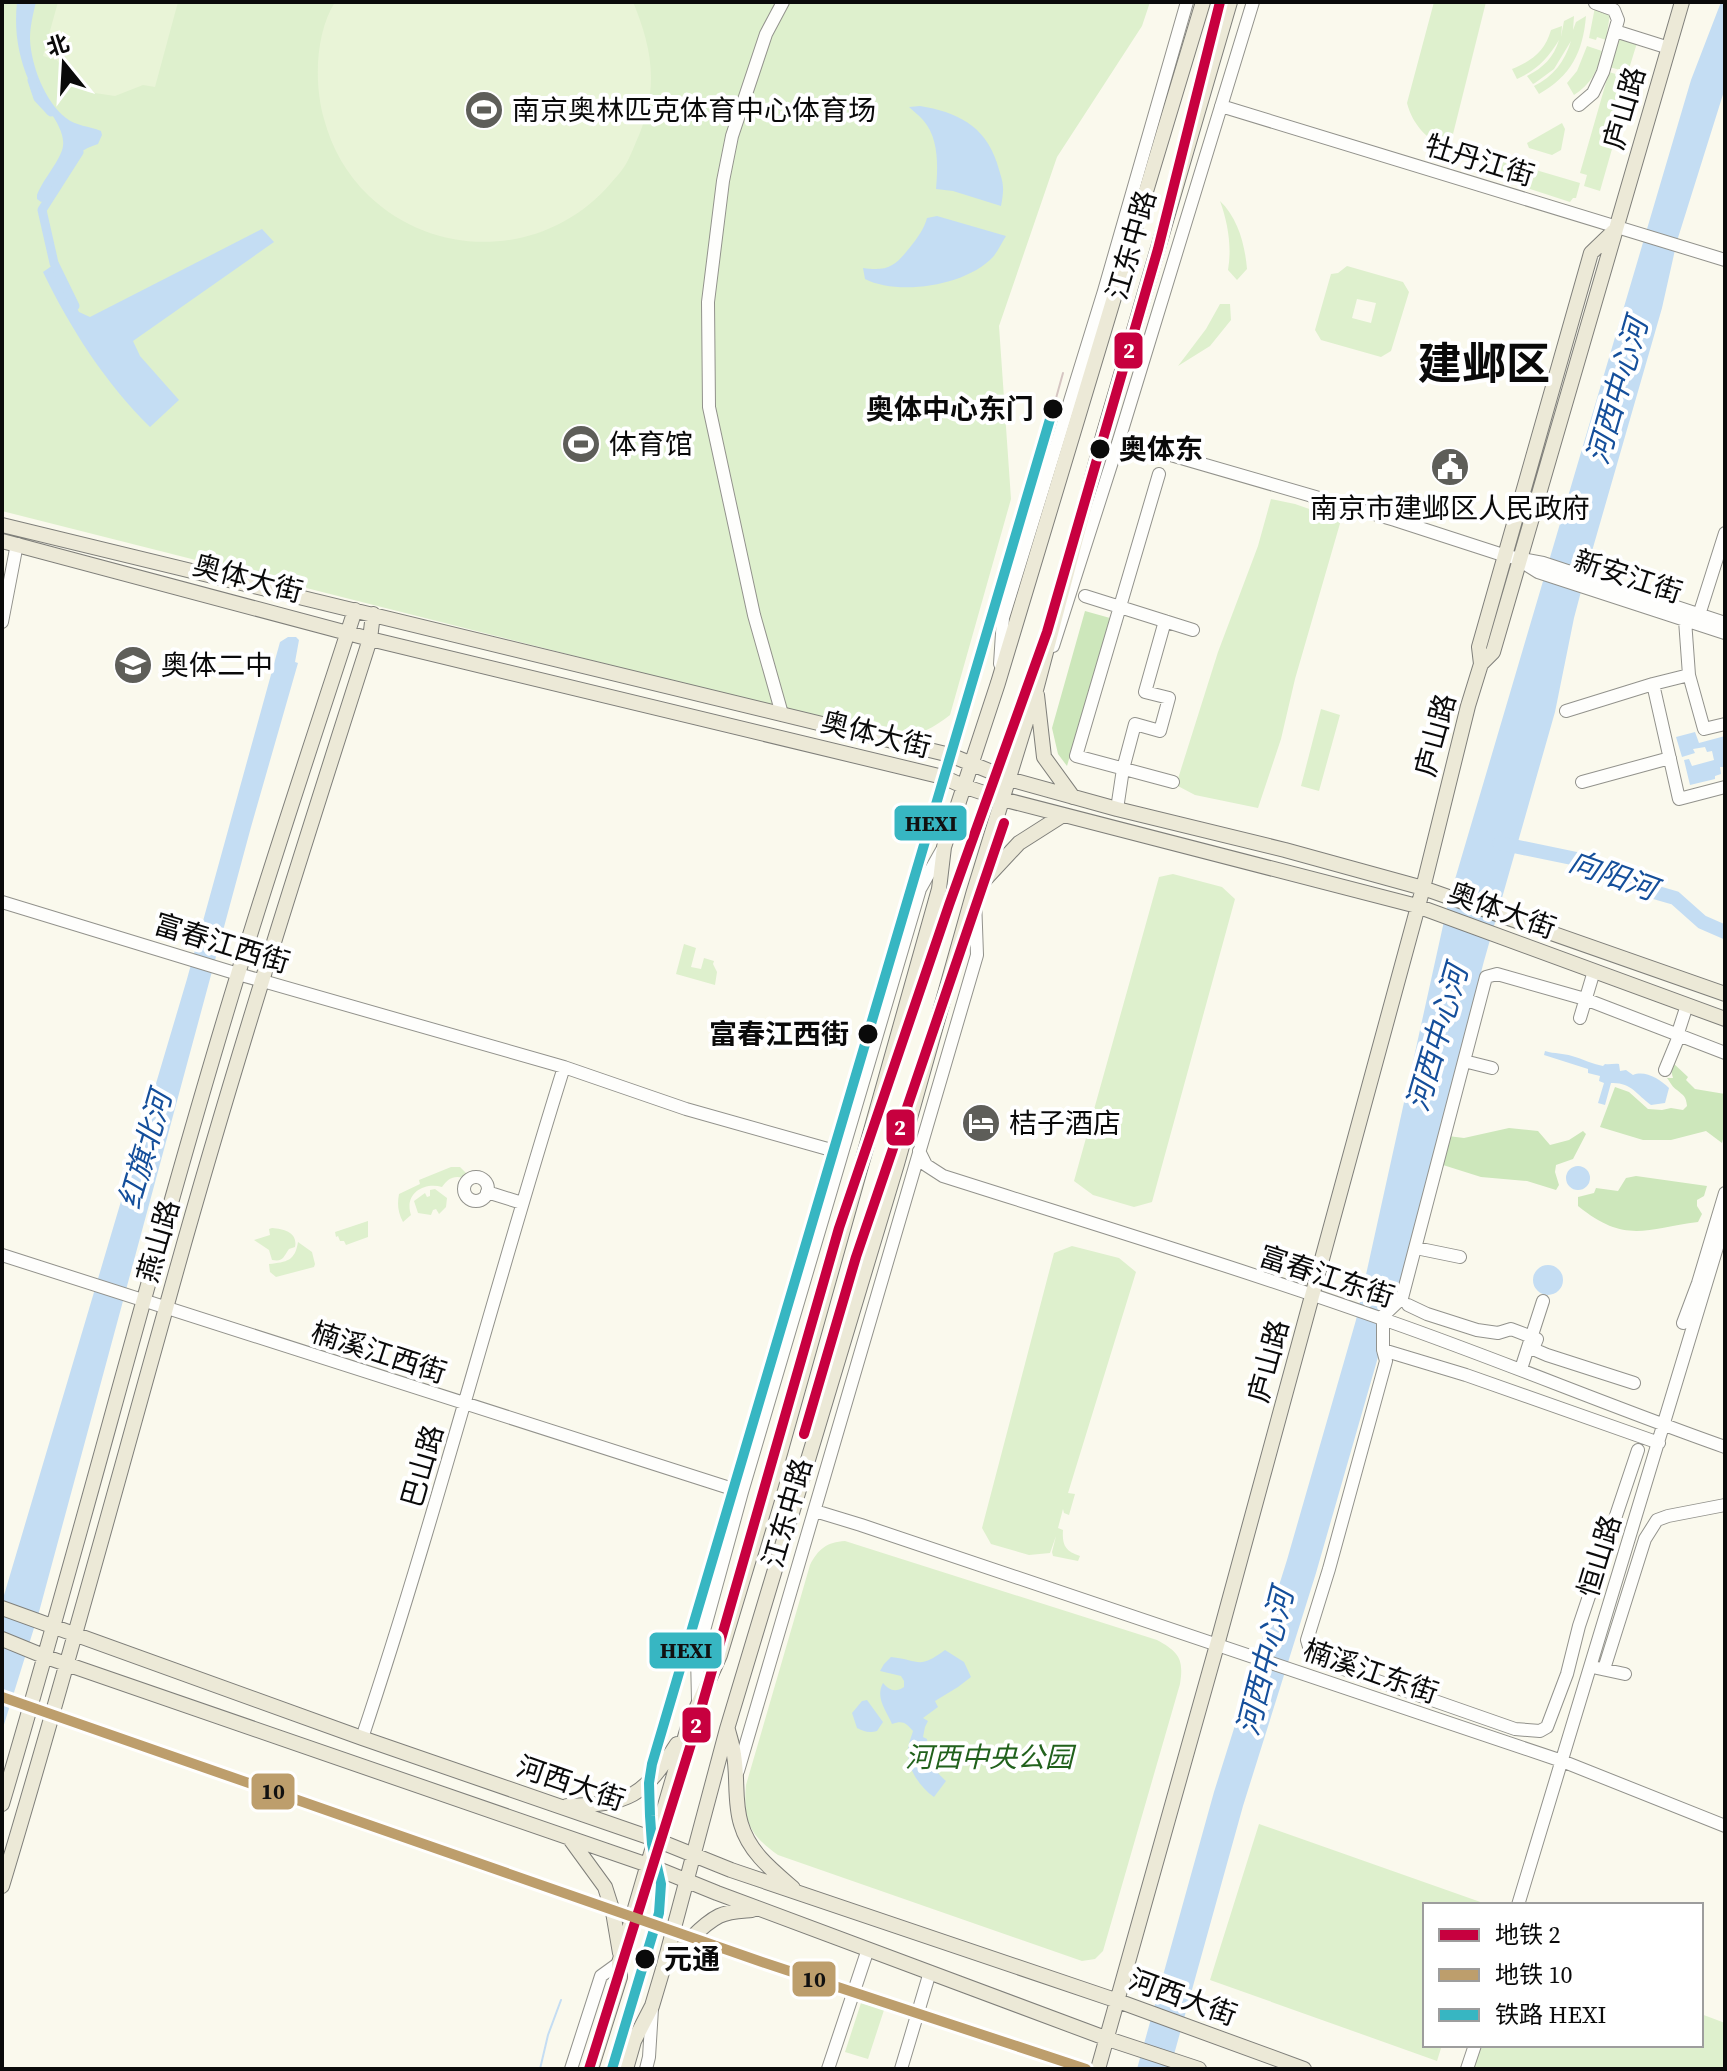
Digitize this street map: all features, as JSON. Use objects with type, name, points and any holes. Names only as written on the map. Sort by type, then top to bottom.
[{"type":"main road","name":"江东中路","points":[[591,2069],[620,1977],[620,1961],[688,1727],[720,1655],[768,1496],[939,889],[944,847],[998,683],[1203,2]]},
{"type":"main road","name":"江东中路","points":[[626,2069],[634,2041],[652,2006],[663,1969],[727,1729],[1036,690],[1103,436],[1230,2]]},
{"type":"main road","name":"庐山路","points":[[1098,2069],[1423,888],[1468,706],[1481,664],[1493,652],[1513,558],[1617,228],[1682,2]]},
{"type":"main road","name":"奥体大街","points":[[2,525],[950,755],[1009,779],[1073,797],[1423,888],[1725,994]]},
{"type":"main road","name":"奥体大街","points":[[10,542],[370,639],[943,777],[1002,799],[1417,906],[1725,1019]]},
{"type":"main road","name":"燕山路","points":[[2,1804],[238,974],[355,610]]},
{"type":"main road","name":"燕山路","points":[[2,1886],[68,1665],[166,1308],[261,980],[370,639],[373,614]]},
{"type":"main road","points":[[1036,690],[1044,757],[1073,797]]},
{"type":"main road","points":[[974,891],[1019,843],[1063,815]]},
{"type":"main road","name":"河西大街","points":[[2,1608],[799,1893],[1118,2001],[1304,2069]]},
{"type":"main road","name":"河西大街","points":[[9,1642],[648,1865],[1108,2039],[1193,2067]]},
{"type":"main road","points":[[558,1806],[614,1802],[632,1796],[649,1783],[688,1727]]},
{"type":"main road","points":[[727,1729],[734,1755],[741,1825],[762,1861],[799,1893]]},
{"type":"main road","points":[[570,1838],[605,1887],[613,1912],[620,1961]]},
{"type":"main road","points":[[663,1969],[720,1915],[763,1910]]},
{"type":"street","points":[[782,714],[754,615],[709,407],[708,302],[723,181],[732,136],[766,34],[783,2]]},
{"type":"street","name":"江东中路","points":[[998,683],[1003,618],[1104,291],[1187,2]]},
{"type":"street","name":"江东中路","points":[[1036,690],[1061,627],[1253,2]]},
{"type":"street","points":[[1579,105],[1593,93],[1603,72],[1618,20],[1614,10],[1595,3]]},
{"type":"street","points":[[1615,31],[1669,48]]},
{"type":"street","name":"牡丹江街","points":[[1221,106],[1725,260]]},
{"type":"street","name":"新安江街","points":[[1119,440],[1395,520],[1597,586],[1725,623]]},
{"type":"street","points":[[1159,474],[1076,756],[1173,782]]},
{"type":"street","points":[[1699,615],[1725,533]]},
{"type":"street","points":[[2,622],[10,542]]},
{"type":"street","name":"新安江街","points":[[1597,586],[1725,633]]},
{"type":"street","points":[[1085,596],[1193,630]]},
{"type":"street","points":[[1685,620],[1689,675],[1704,729],[1725,724]]},
{"type":"street","points":[[1117,809],[1123,769],[1135,724],[1160,731],[1169,698],[1145,692],[1165,621]]},
{"type":"street","points":[[1566,711],[1689,675]]},
{"type":"street","points":[[1653,684],[1679,799],[1725,787]]},
{"type":"street","points":[[1582,782],[1670,758]]},
{"type":"street","name":"江东中路","points":[[698,1701],[697,1656],[742,1492],[920,889],[944,847]]},
{"type":"street","name":"江东中路","points":[[736,1778],[977,955],[974,891]]},
{"type":"street","name":"富春江西街","points":[[2,902],[238,974],[564,1067],[686,1109],[842,1153]]},
{"type":"street","points":[[1580,1018],[1594,971]]},
{"type":"street","points":[[1638,1450],[1579,1626],[1567,1674],[1547,1727],[1540,1731],[1515,1729],[1329,1664],[1310,1650],[1307,1640],[1386,1361],[1383,1350],[1385,1320],[1402,1298],[1486,977],[1497,974],[1585,999],[1725,1053]]},
{"type":"street","points":[[1665,1070],[1687,1005]]},
{"type":"street","points":[[1464,1061],[1492,1068]]},
{"type":"street","name":"巴山路","points":[[362,1738],[414,1580],[564,1067]]},
{"type":"street","name":"富春江东街","points":[[919,1151],[926,1165],[943,1176],[1385,1320],[1725,1447]]},
{"type":"street","points":[[487,1192],[522,1203]]},
{"type":"street","points":[[1683,1323],[1725,1193]]},
{"type":"street","name":"恒山路","points":[[1519,1903],[1725,1221]]},
{"type":"street","points":[[1416,1248],[1460,1257]]},
{"type":"street","name":"楠溪江西街","points":[[2,1255],[742,1492]]},
{"type":"street","points":[[1521,1369],[1543,1301]]},
{"type":"street","points":[[1408,1305],[1477,1330],[1498,1333],[1511,1329],[1537,1339],[1533,1349],[1634,1383]]},
{"type":"street","points":[[1383,1350],[1466,1375],[1659,1443]]},
{"type":"street","points":[[1604,1669],[1645,1539],[1657,1520],[1725,1505]]},
{"type":"street","name":"楠溪江东街","points":[[815,1511],[1562,1761],[1725,1826]]},
{"type":"street","points":[[1590,1666],[1625,1674]]},
{"type":"street","points":[[828,2069],[868,1949]]},
{"type":"street","points":[[571,2069],[601,1976],[620,1961]]},
{"type":"street","points":[[901,2069],[930,1972]]},
{"type":"street","name":"江东中路","points":[[646,2069],[652,2006]]},
{"type":"street","points":[[1467,2069],[1474,2047]]},
{"type":"green space","points":[[2,2],[1150,2],[1142,26],[1057,157],[999,326],[1011,499],[950,715],[921,732],[906,736],[888,735],[2,511]]},
{"type":"green space","points":[[58,2],[178,2],[155,87],[143,85],[115,96],[88,92],[68,78],[57,60],[43,56]]},
{"type":"green space","name":"南京奥林匹克体育中心体育场","points":[[335,2],[633,2],[648,48],[651,86],[645,119],[626,164],[586,207],[557,225],[526,237],[493,242],[460,240],[428,232],[397,217],[369,196],[347,170],[331,141],[324,119],[318,59],[323,29]]},
{"type":"green space","points":[[1434,2],[1486,2],[1449,150],[1422,131],[1407,103]]},
{"type":"green space","points":[[1595,7],[1610,14],[1606,40],[1589,38]]},
{"type":"green space","points":[[1574,16],[1573,30],[1576,22],[1586,16],[1578,52],[1567,71],[1539,94],[1534,86],[1557,68],[1571,41],[1554,69],[1533,84],[1527,76],[1547,61],[1559,40],[1546,58],[1530,72],[1517,79],[1512,69],[1537,54],[1551,30],[1562,26],[1561,37],[1564,21]]},
{"type":"green space","points":[[1617,38],[1637,43],[1628,72],[1609,67]]},
{"type":"green space","points":[[1587,46],[1602,51],[1601,58],[1589,82],[1574,95],[1567,83],[1577,71]]},
{"type":"green space","points":[[1609,72],[1632,79],[1600,191],[1584,186],[1587,175],[1580,173]]},
{"type":"green space","points":[[1562,123],[1565,129],[1561,150],[1552,155],[1529,148],[1527,143]]},
{"type":"green space","points":[[1495,158],[1580,183],[1576,198],[1570,202],[1490,176]]},
{"type":"green space","points":[[1220,201],[1240,232],[1247,269],[1237,280],[1228,270],[1228,235]]},
{"type":"green space","points":[[1347,266],[1403,282],[1409,292],[1391,351],[1381,357],[1321,340],[1315,330],[1331,274]],"holes":[[[1357,299],[1376,303],[1371,323],[1352,318]]]},
{"type":"green space","points":[[1220,304],[1230,304],[1231,320],[1210,346],[1178,366],[1206,329]]},
{"type":"green space","points":[[1271,499],[1341,520],[1281,739],[1258,808],[1195,795],[1176,785],[1218,652],[1258,546]]},
{"type":"green space","points":[[1085,611],[1110,618],[1067,766],[1058,754],[1052,728]]},
{"type":"green space","points":[[1321,709],[1340,715],[1319,791],[1301,786]]},
{"type":"green space","points":[[1173,874],[1222,887],[1235,899],[1152,1202],[1134,1207],[1093,1195],[1074,1181],[1159,877]]},
{"type":"green space","points":[[684,944],[696,948],[691,967],[701,969],[704,958],[714,961],[717,972],[715,985],[676,974]]},
{"type":"green space","points":[[1672,1062],[1688,1077],[1686,1080],[1695,1089],[1725,1094],[1722,1143],[1706,1131],[1671,1140],[1643,1140],[1600,1127],[1615,1087],[1629,1092],[1648,1109],[1683,1110],[1687,1106],[1685,1098],[1667,1078],[1673,1078]]},
{"type":"green space","points":[[1509,1128],[1538,1131],[1550,1145],[1569,1140],[1583,1131],[1586,1134],[1573,1159],[1556,1165],[1559,1185],[1556,1190],[1527,1181],[1481,1177],[1443,1165],[1448,1136],[1464,1138]]},
{"type":"green space","points":[[451,1167],[460,1167],[468,1175],[452,1178],[442,1187],[428,1186],[417,1191],[410,1201],[411,1215],[403,1222],[398,1208],[399,1194],[420,1184],[419,1180]]},
{"type":"green space","points":[[1636,1176],[1707,1186],[1704,1196],[1697,1200],[1702,1214],[1698,1222],[1649,1230],[1623,1230],[1594,1218],[1578,1206],[1578,1197],[1594,1193],[1596,1188],[1618,1191],[1626,1178]]},
{"type":"green space","points":[[435,1189],[447,1198],[446,1207],[439,1214],[436,1209],[431,1215],[418,1213],[414,1201],[425,1193],[427,1197],[430,1196],[430,1190]]},
{"type":"green space","points":[[368,1221],[368,1237],[346,1245],[336,1237],[335,1232]]},
{"type":"green space","points":[[269,1229],[290,1233],[295,1242],[295,1247],[279,1260],[272,1260],[269,1250],[254,1240],[270,1235]]},
{"type":"green space","points":[[298,1242],[312,1252],[314,1267],[276,1277],[270,1272],[269,1264],[289,1259],[295,1253]]},
{"type":"green space","points":[[1072,1246],[1119,1258],[1136,1272],[1068,1493],[1075,1494],[1069,1515],[1063,1509],[1058,1528],[1063,1530],[1066,1547],[1080,1556],[1078,1561],[1053,1556],[1056,1536],[1050,1553],[1029,1555],[991,1544],[982,1528],[1054,1253]]},
{"type":"green space","name":"河西中央公园","points":[[845,1541],[1157,1640],[1178,1657],[1180,1684],[1103,1951],[1095,1959],[1082,1961],[778,1855],[754,1833],[747,1817],[746,1785],[810,1565],[824,1547]]},
{"type":"green space","points":[[1259,1824],[1483,1903],[1423,1903],[1423,2047],[1441,2047],[1437,2061],[1210,1980]]},
{"type":"green space","points":[[861,2003],[884,2010],[868,2059],[845,2052]]},
{"type":"green space","points":[[1703,2015],[1725,2023],[1725,2069],[1470,2069],[1479,2047],[1703,2047]]},
{"type":"water","points":[[17,2],[36,2],[31,49],[40,82],[52,103],[70,121],[101,131],[102,135],[98,144],[73,158],[49,198],[41,202],[37,195],[59,157],[63,138],[25,71],[17,32]]},
{"type":"water","name":"河西中心河","points":[[1721,2],[1725,2],[1725,88],[1677,241],[1662,308],[1588,565],[1555,712],[1484,961],[1405,1263],[1316,1573],[1243,1806],[1170,2069],[1137,2069],[1214,1792],[1287,1560],[1356,1320],[1448,903],[1691,80]]},
{"type":"water","points":[[920,106],[946,112],[968,122],[985,139],[1002,180],[1001,206],[936,189],[935,144],[928,127],[909,107]]},
{"type":"water","points":[[937,216],[1006,236],[993,257],[981,267],[949,281],[895,287],[865,279],[863,268],[886,268],[896,262],[918,236],[927,218]]},
{"type":"water","points":[[262,229],[274,242],[133,341],[140,356],[179,400],[150,427],[90,354],[43,272],[53,265],[79,312],[90,317]]},
{"type":"water","name":"红旗北河","points":[[288,637],[299,640],[295,662],[298,663],[39,1612],[2,1731],[2,1602],[187,979],[280,642]]},
{"type":"water","points":[[1695,732],[1699,743],[1725,736],[1725,767],[1720,767],[1721,774],[1715,779],[1690,785],[1684,760],[1689,759],[1692,766],[1714,760],[1712,751],[1707,752],[1705,747],[1693,749],[1695,753],[1682,757],[1676,737]]},
{"type":"water","points":[[1545,1051],[1603,1066],[1619,1064],[1620,1071],[1652,1076],[1669,1088],[1665,1103],[1651,1105],[1628,1087],[1611,1083],[1605,1105],[1598,1103],[1604,1083],[1599,1081],[1600,1076],[1544,1055]]},
{"type":"water","points":[[1578,1166],[1587,1169],[1590,1178],[1587,1187],[1578,1190],[1569,1187],[1566,1178],[1569,1169]]},
{"type":"water","points":[[1548,1265],[1559,1269],[1563,1280],[1559,1291],[1548,1295],[1537,1291],[1533,1280],[1537,1269]]},
{"type":"water","points":[[945,1650],[964,1662],[971,1677],[935,1701],[938,1707],[923,1718],[928,1721],[923,1737],[927,1739],[929,1757],[946,1781],[934,1797],[918,1781],[910,1767],[908,1752],[913,1731],[904,1723],[892,1724],[881,1699],[883,1683],[895,1690],[904,1687],[904,1681],[901,1676],[880,1671],[891,1657],[924,1662]]},
{"type":"water","points":[[867,1700],[883,1722],[877,1731],[867,1732],[857,1728],[852,1713],[862,1701]]},
{"type":"waterway","points":[[32,80],[38,98],[51,112]]},
{"type":"waterway","points":[[73,143],[79,152],[42,210],[54,263],[75,306]]},
{"type":"waterway","name":"向阳河","points":[[1499,843],[1596,863],[1630,885],[1675,898],[1702,922],[1725,932]]},
{"type":"waterway","points":[[540,2069],[561,2000]]},
{"type":"tram line","points":[[1053,409],[1063,373]]},
{"type":"metro line","name":"2","points":[[589,2069],[690,1747],[839,1228],[949,905],[1047,632],[1158,249],[1220,2]]},
{"type":"metro line","name":"2","points":[[804,1434],[856,1257],[1004,823]]},
{"type":"metro line","name":"10","points":[[2,1697],[762,1962],[1086,2069]]},
{"type":"rail line","name":"HEXI","points":[[612,2069],[659,1913],[661,1884],[652,1844],[650,1816],[652,1764],[1053,409]]},
{"type":"place","name":"南京奥林匹克体育中心体育场","points":[[484,110]]},
{"type":"place","name":"奥体中心东门","points":[[1053,409]]},
{"type":"place","name":"体育馆","points":[[581,444]]},
{"type":"place","name":"奥体东","points":[[1100,449]]},
{"type":"place","name":"南京市建邺区人民政府","points":[[1450,467]]},
{"type":"place","name":"奥体二中","points":[[133,665]]},
{"type":"place","name":"富春江西街","points":[[868,1034]]},
{"type":"place","name":"桔子酒店","points":[[981,1123]]},
{"type":"place","name":"元通","points":[[645,1959]]},
{"type":"district","name":"建邺区","points":[[1484,363]]}]
